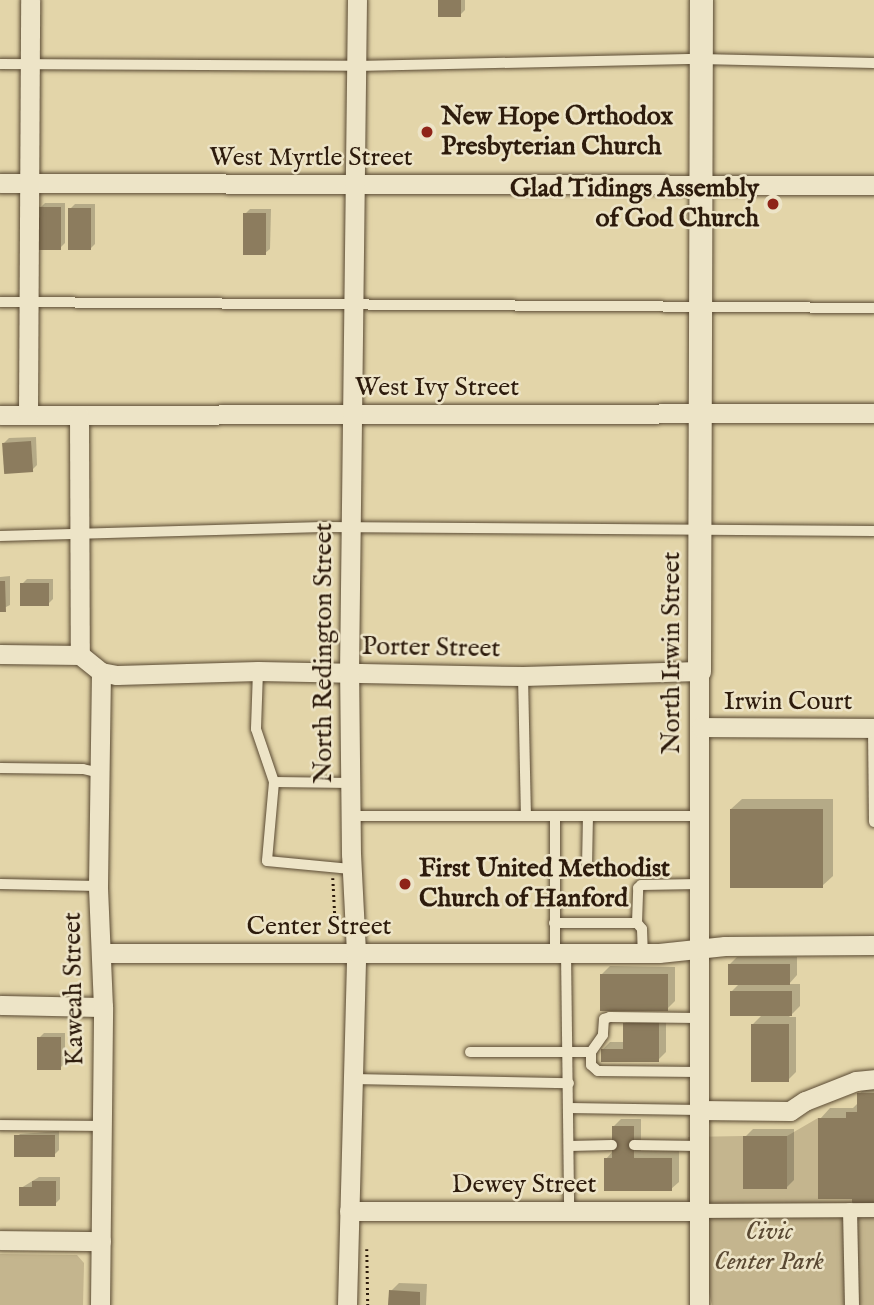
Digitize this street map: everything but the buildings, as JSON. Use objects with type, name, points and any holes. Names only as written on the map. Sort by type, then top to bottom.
[{"type":"street","points":[[28,415],[30,0]]},
{"type":"street","name":"North Redington Street","points":[[347,1305],[358,1211],[353,1079],[356,952],[351,869],[349,673],[357,0]]},
{"type":"street","name":"North Irwin Street","points":[[699,1305],[701,0]]},
{"type":"street","name":"West Myrtle Street","points":[[0,183],[874,185]]},
{"type":"street","name":"West Ivy Street","points":[[0,415],[874,413]]},
{"type":"street","points":[[79,415],[80,655]]},
{"type":"street","points":[[0,654],[80,655],[101,672]]},
{"type":"street","name":"Porter Street","points":[[101,672],[117,675],[258,671],[523,676],[699,671]]},
{"type":"street","name":"Kaweah Street","points":[[100,1305],[103,1007],[99,886],[101,672]]},
{"type":"street","name":"Irwin Court","points":[[701,727],[874,728]]},
{"type":"street","name":"Center Street","points":[[101,953],[643,952],[725,946],[874,945]]},
{"type":"street","points":[[0,1005],[103,1007]]},
{"type":"street","points":[[699,1110],[790,1111],[856,1081],[874,1079]]},
{"type":"street","points":[[850,1210],[852,1305]]},
{"type":"street","points":[[699,1211],[874,1210]]},
{"type":"street","name":"Dewey Street","points":[[358,1211],[699,1211]]},
{"type":"street","points":[[0,1240],[100,1241]]},
{"type":"lane","points":[[0,64],[356,66],[701,59],[874,63]]},
{"type":"lane","points":[[0,302],[874,308]]},
{"type":"lane","points":[[0,536],[350,528],[874,531]]},
{"type":"lane","points":[[258,671],[256,729],[274,782],[267,861],[351,869]]},
{"type":"lane","points":[[523,676],[526,816]]},
{"type":"lane","points":[[874,728],[874,822]]},
{"type":"lane","points":[[0,768],[83,769],[102,774]]},
{"type":"lane","points":[[274,782],[351,783]]},
{"type":"lane","points":[[352,816],[701,816]]},
{"type":"lane","points":[[555,816],[554,923],[561,951],[569,1052],[569,1212]]},
{"type":"lane","points":[[587,867],[588,816]]},
{"type":"lane","points":[[0,884],[99,886]]},
{"type":"lane","points":[[643,952],[642,929],[637,923],[639,886],[699,884]]},
{"type":"lane","points":[[554,923],[637,923]]},
{"type":"lane","points":[[874,936],[874,945]]},
{"type":"lane","points":[[698,1018],[610,1017],[604,1019],[603,1035],[591,1052],[591,1065],[598,1071],[698,1072]]},
{"type":"lane","points":[[470,1052],[591,1052]]},
{"type":"lane","points":[[353,1079],[569,1083]]},
{"type":"lane","points":[[569,1108],[699,1110]]},
{"type":"lane","points":[[0,1125],[100,1126]]},
{"type":"lane","points":[[569,1146],[612,1145]]},
{"type":"lane","points":[[634,1145],[699,1146]]},
{"type":"path","points":[[358,1211],[368,1305]]},
{"type":"green space","name":"Civic Center Park","points":[[818,1118],[818,1199],[852,1199],[852,1205],[874,1205],[874,1305],[712,1305],[687,1199],[688,1137],[743,1136],[743,1189],[786,1189],[787,1136]]},
{"type":"green space","points":[[0,1254],[77,1255],[84,1263],[83,1305],[0,1305]]},
{"type":"place","name":"New Hope Orthodox Presbyterian Church","points":[[427,132]]},
{"type":"place","name":"Glad Tidings Assembly of God Church","points":[[773,204]]},
{"type":"place","name":"First United Methodist Church of Hanford","points":[[405,884]]}]
